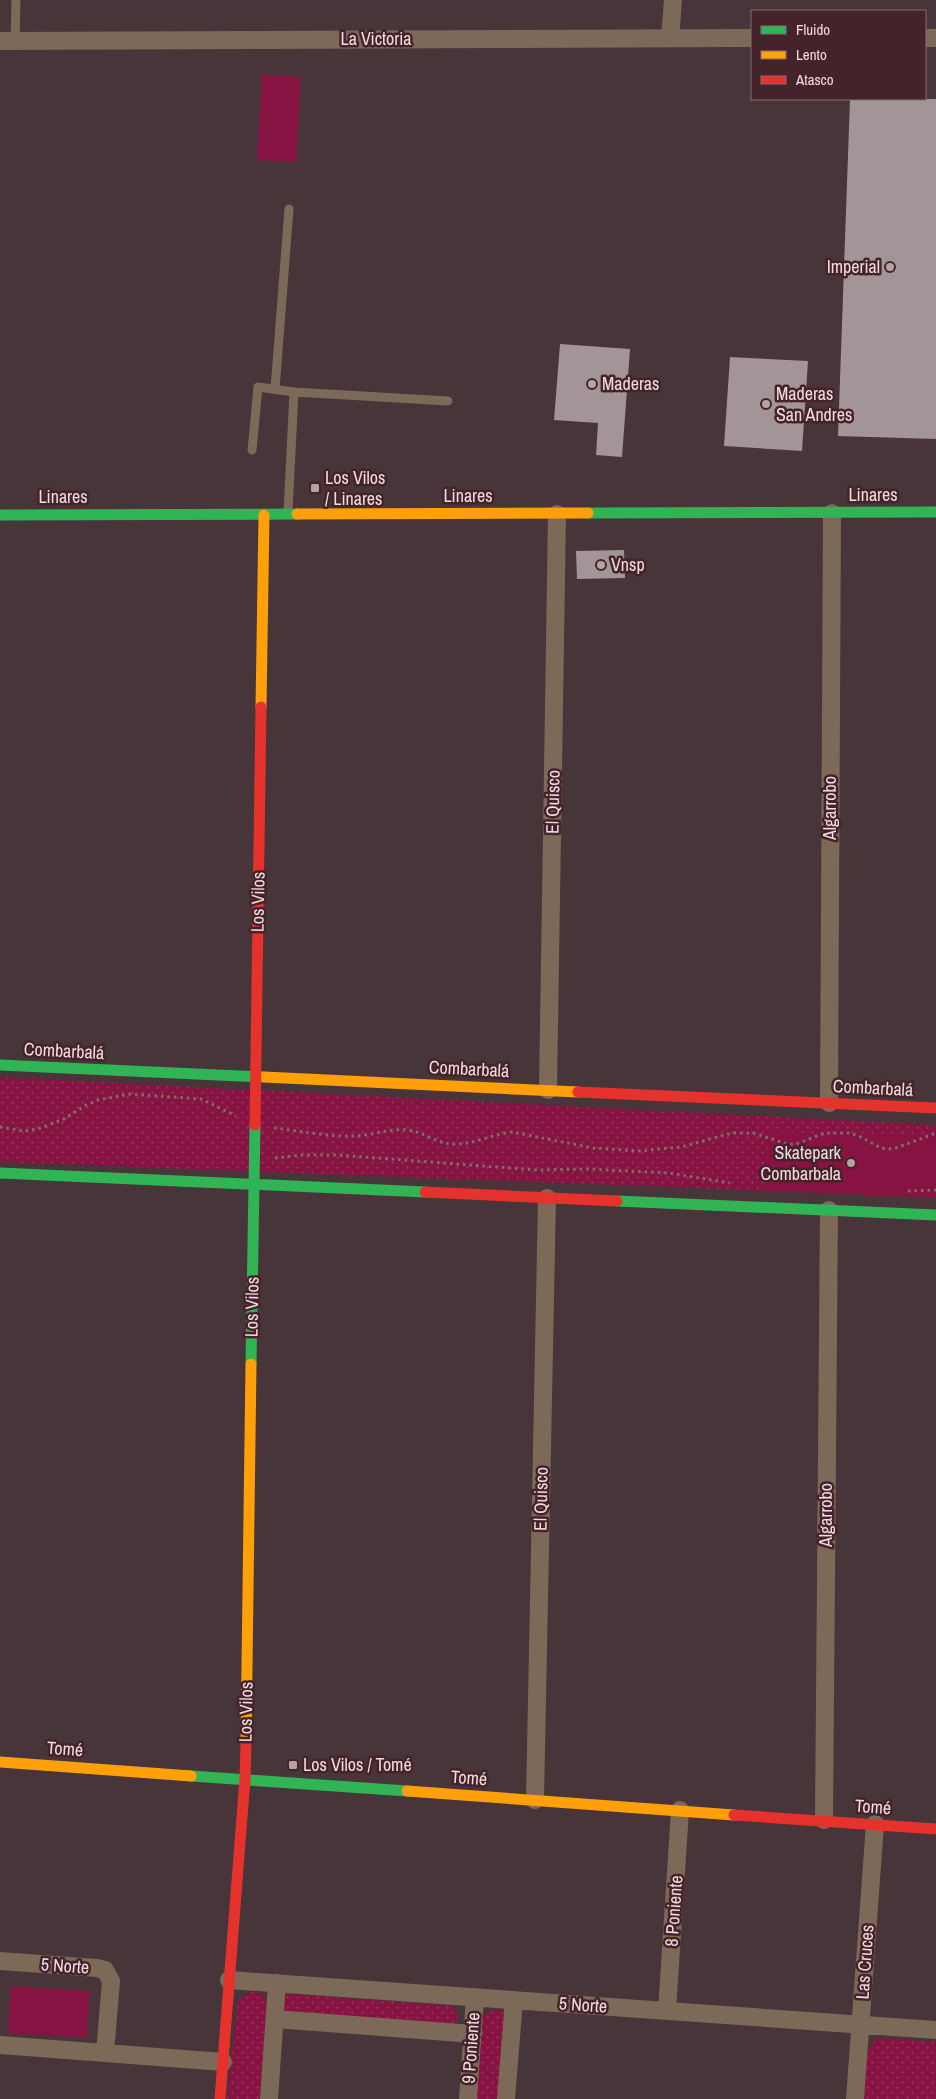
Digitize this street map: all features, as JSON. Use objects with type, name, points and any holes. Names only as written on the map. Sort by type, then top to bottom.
[{"type":"street","points":[[670,38],[673,0]]},
{"type":"street","name":"La Victoria","points":[[8,41],[751,38]]},
{"type":"street","name":"Linares","points":[[0,515],[936,512]]},
{"type":"street","name":"Algarrobo","points":[[829,1103],[832,513]]},
{"type":"street","name":"Los Vilos","points":[[220,2099],[245,1779],[264,514]]},
{"type":"street","name":"El Quisco","points":[[548,1090],[558,514]]},
{"type":"street","name":"Combarbalá","points":[[0,1065],[936,1108]]},
{"type":"street","points":[[0,1173],[936,1216]]},
{"type":"street","name":"El Quisco","points":[[535,1800],[547,1198]]},
{"type":"street","name":"Algarrobo","points":[[824,1820],[829,1210]]},
{"type":"street","name":"Tomé","points":[[0,1762],[936,1829]]},
{"type":"street","name":"8 Poniente","points":[[667,2011],[680,1810]]},
{"type":"street","name":"Las Cruces","points":[[855,2099],[875,1824]]},
{"type":"street","name":"5 Norte","points":[[0,1962],[105,1970],[111,1981],[106,2053]]},
{"type":"street","name":"5 Norte","points":[[229,1980],[936,2030]]},
{"type":"street","points":[[269,2099],[277,1983]]},
{"type":"street","name":"9 Poniente","points":[[468,2099],[475,1997]]},
{"type":"street","points":[[506,2099],[514,2000]]},
{"type":"street","points":[[274,2019],[472,2034]]},
{"type":"street","points":[[0,2045],[223,2062]]},
{"type":"lane","points":[[8,41],[16,0]]},
{"type":"lane","points":[[275,389],[289,209]]},
{"type":"lane","points":[[252,450],[258,387],[294,392],[448,401]]},
{"type":"lane","points":[[288,514],[294,392]]},
{"type":"path","points":[[0,1127],[24,1131],[38,1130],[64,1119],[86,1105],[119,1095],[201,1099],[242,1119],[239,1110]]},
{"type":"path","points":[[255,1125],[337,1136],[373,1134],[400,1129],[411,1130],[442,1143],[454,1144],[465,1144],[512,1132],[593,1148],[638,1151],[680,1147],[742,1132],[753,1133],[787,1144],[796,1144],[825,1133],[848,1133],[859,1136],[881,1148],[888,1149],[936,1134]]},
{"type":"path","points":[[254,1160],[300,1155],[337,1155],[537,1170],[588,1169],[669,1173],[733,1184]]},
{"type":"path","points":[[907,1191],[936,1190]]},
{"type":"shaded area","points":[[262,74],[301,77],[296,162],[257,160]]},
{"type":"shaded area","points":[[0,1077],[936,1125],[936,1197],[0,1162]]},
{"type":"shaded area","name":"Skatepark Combarbala","points":[[769,1132],[936,1137],[936,1198],[765,1190]]},
{"type":"shaded area","points":[[11,1986],[90,1991],[87,2038],[8,2033]]},
{"type":"shaded area","points":[[252,1992],[263,1994],[268,2004],[260,2099],[227,2099],[238,2000]]},
{"type":"shaded area","points":[[284,1995],[451,2006],[456,2009],[458,2019],[455,2024],[282,2011]]},
{"type":"shaded area","points":[[496,2009],[502,2011],[505,2018],[499,2099],[471,2099],[478,2025],[483,2016]]},
{"type":"shaded area","points":[[876,2039],[936,2042],[936,2099],[864,2099],[868,2050]]},
{"type":"building","name":"Imperial","points":[[936,99],[936,439],[838,436],[850,100]]},
{"type":"building","name":"Maderas","points":[[560,344],[630,349],[622,457],[596,455],[598,423],[554,420]]},
{"type":"building","name":"Maderas San Andres","points":[[730,357],[808,361],[802,451],[724,446]]},
{"type":"building","name":"Vnsp","points":[[624,550],[625,578],[577,579],[576,551]]},
{"type":"traffic: fast","points":[[588,513],[936,512]]},
{"type":"traffic: fast","points":[[0,515],[297,514]]},
{"type":"traffic: fast","points":[[0,1065],[264,1077]]},
{"type":"traffic: fast","points":[[251,1364],[255,1125]]},
{"type":"traffic: fast","points":[[0,1173],[425,1192]]},
{"type":"traffic: fast","points":[[617,1201],[936,1215]]},
{"type":"traffic: fast","points":[[191,1776],[407,1791]]},
{"type":"traffic: slow","points":[[297,514],[588,513]]},
{"type":"traffic: slow","points":[[261,707],[264,515]]},
{"type":"traffic: slow","points":[[264,1077],[578,1092]]},
{"type":"traffic: slow","points":[[246,1742],[251,1364]]},
{"type":"traffic: slow","points":[[0,1762],[191,1776]]},
{"type":"traffic: slow","points":[[407,1791],[734,1815]]},
{"type":"traffic: jam","points":[[255,1125],[261,707]]},
{"type":"traffic: jam","points":[[578,1092],[936,1108]]},
{"type":"traffic: jam","points":[[425,1192],[617,1201]]},
{"type":"traffic: jam","points":[[220,2099],[245,1779],[246,1742]]},
{"type":"traffic: jam","points":[[734,1815],[936,1829]]},
{"type":"place","name":"Imperial","points":[[890,267]]},
{"type":"place","name":"Maderas","points":[[592,384]]},
{"type":"place","name":"Maderas San Andres","points":[[766,404]]},
{"type":"place","name":"Los Vilos / Linares","points":[[315,488]]},
{"type":"place","name":"Vnsp","points":[[601,565]]},
{"type":"place","name":"Skatepark Combarbala","points":[[851,1163]]},
{"type":"place","name":"Los Vilos / Tomé","points":[[293,1765]]}]
